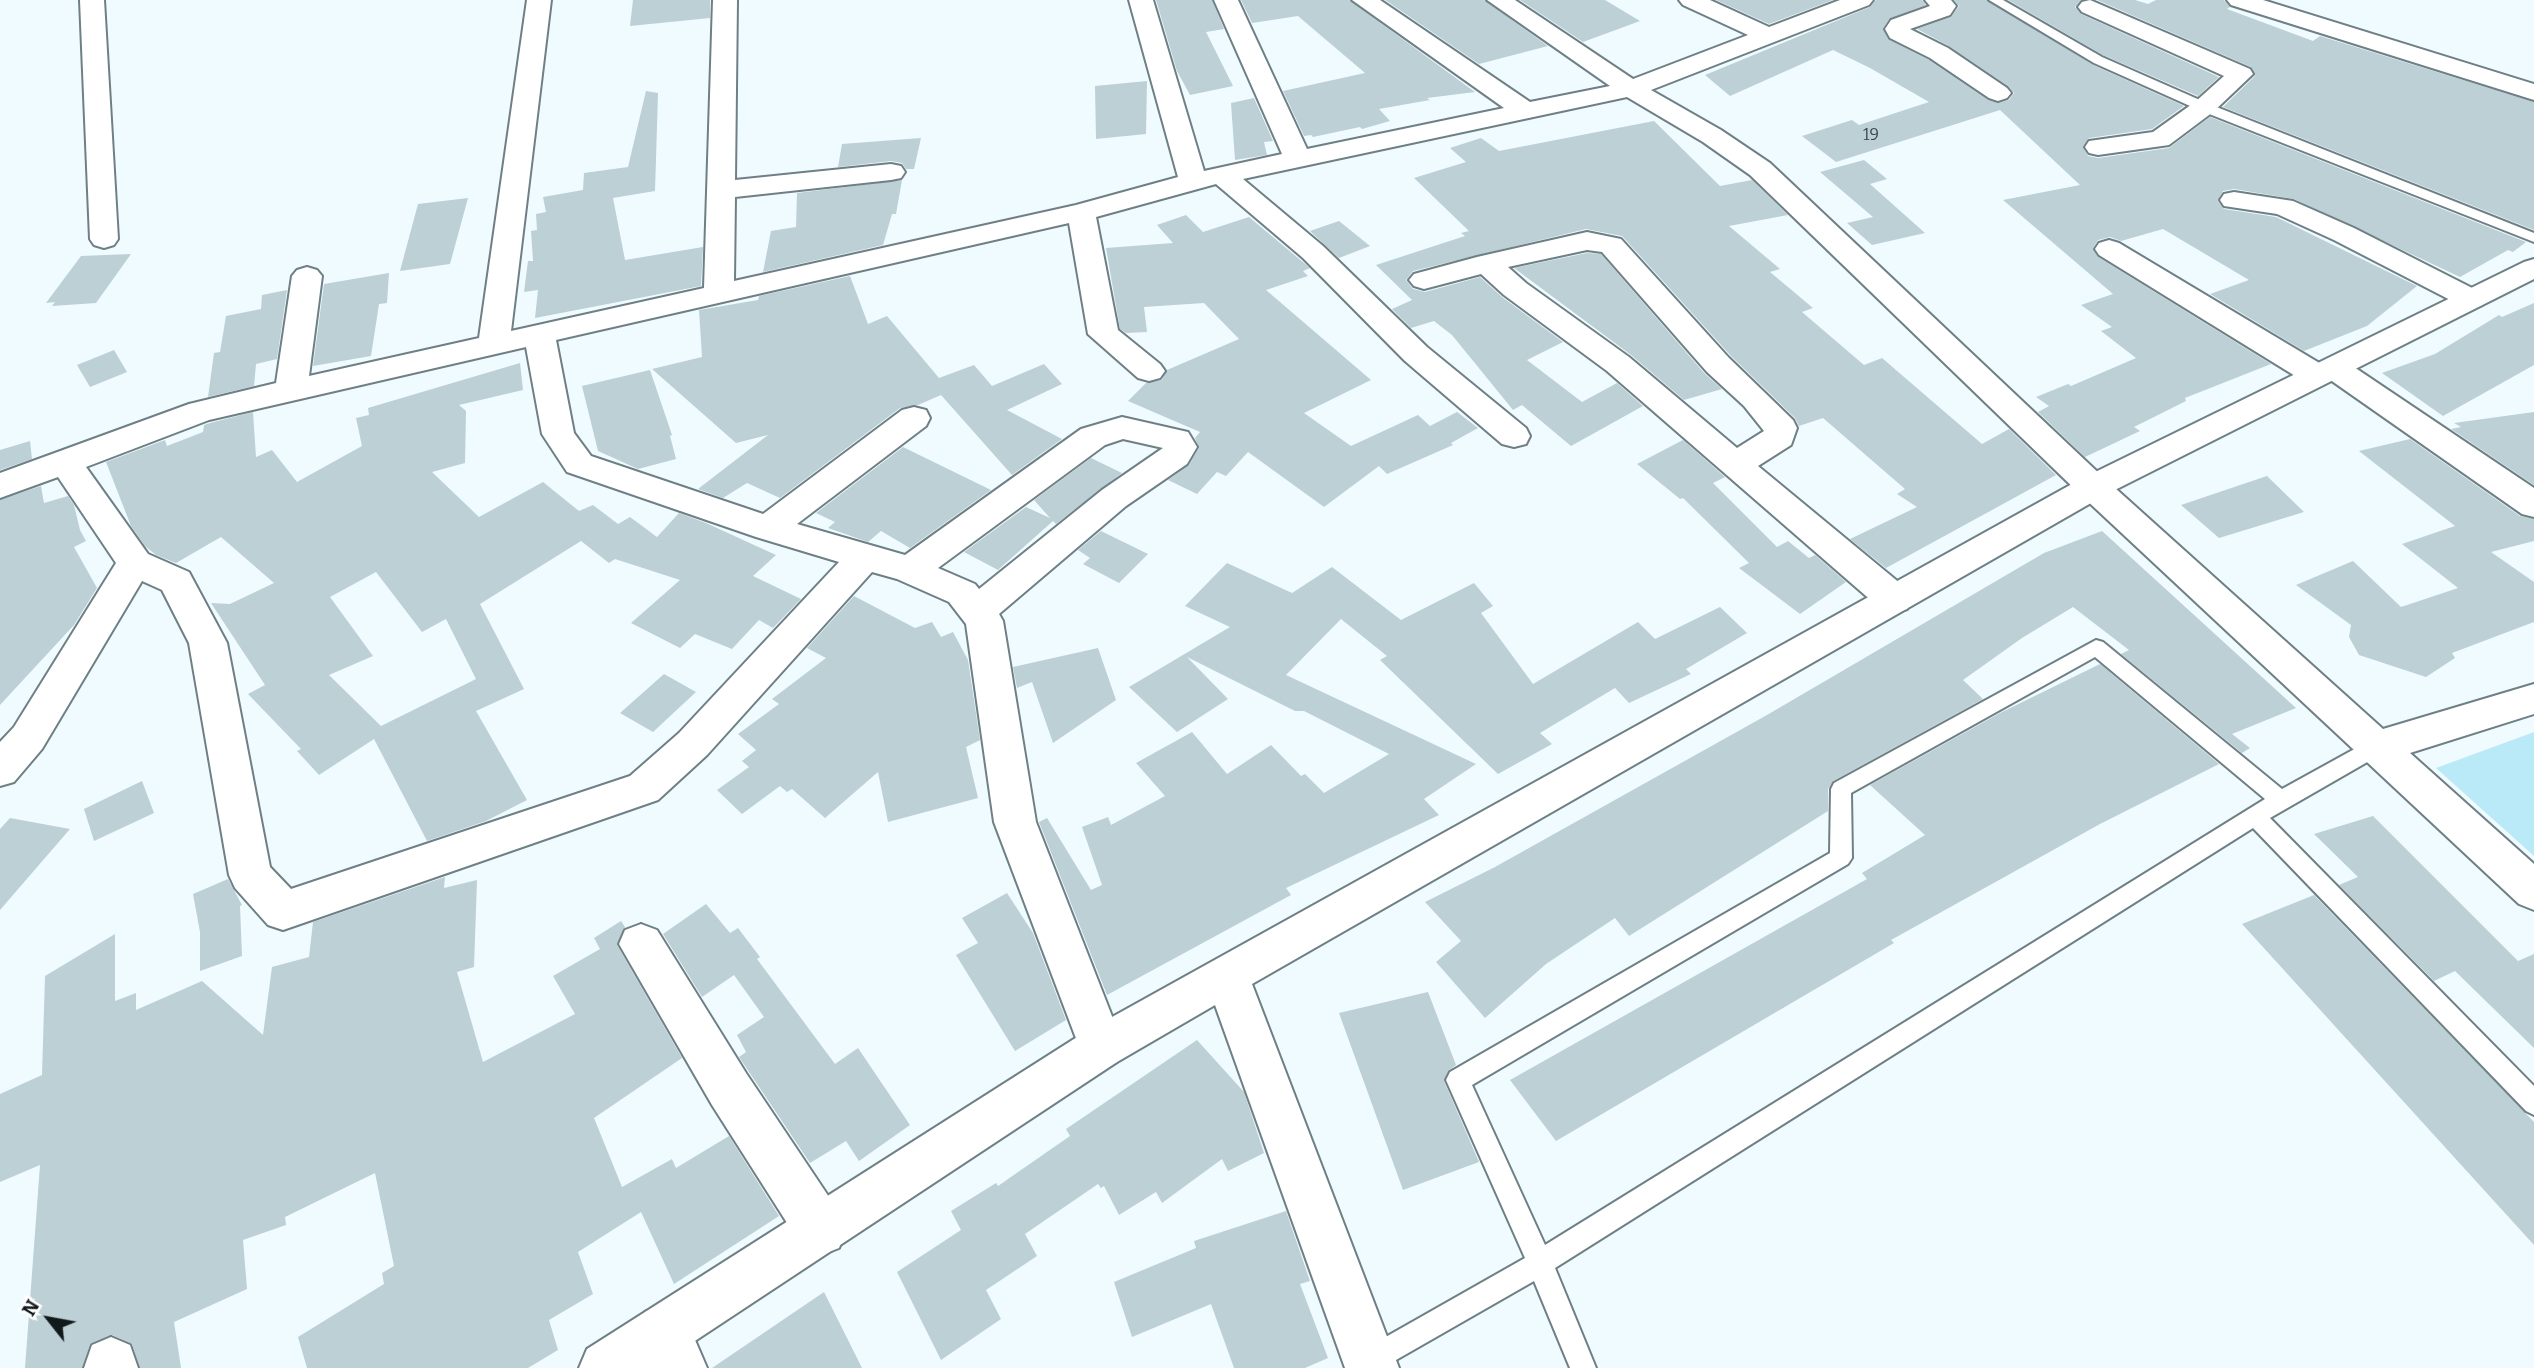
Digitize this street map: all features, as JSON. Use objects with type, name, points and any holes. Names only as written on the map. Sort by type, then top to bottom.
[{"type":"street","points":[[92,0],[104,239]]},
{"type":"street","points":[[494,344],[539,0]]},
{"type":"street","points":[[719,294],[724,0]]},
{"type":"street","points":[[1141,0],[1207,178],[1313,252],[1416,354],[1514,436]]},
{"type":"street","points":[[1226,0],[1298,159]]},
{"type":"street","points":[[1364,0],[1526,111]]},
{"type":"street","points":[[1499,0],[1630,89],[1712,136],[1760,169],[2093,487],[2534,891]]},
{"type":"street","points":[[1691,0],[1769,36]]},
{"type":"street","points":[[0,486],[200,412],[290,390],[1081,212],[1207,178],[1630,89],[1861,0]]},
{"type":"street","points":[[1937,0],[1944,6],[1942,10],[1899,25],[1899,33],[1939,53],[1998,93]]},
{"type":"street","points":[[2239,0],[2534,92]]},
{"type":"street","points":[[2090,7],[2241,74],[2204,107],[2160,139],[2098,147]]},
{"type":"street","points":[[721,190],[891,172]]},
{"type":"street","points":[[2234,200],[2283,206],[2471,299]]},
{"type":"street","points":[[1081,212],[1103,334],[1149,371]]},
{"type":"street","points":[[1424,280],[1587,241],[1611,245],[1718,365],[1755,399],[1781,428],[1779,437],[1735,465]]},
{"type":"street","points":[[2109,249],[2325,371],[2534,505]]},
{"type":"street","points":[[1487,263],[1515,289],[1618,364],[1894,599]]},
{"type":"street","points":[[606,1368],[672,1349],[821,1230],[1101,1048],[1226,975],[2093,487],[2534,268]]},
{"type":"street","points":[[290,390],[307,276]]},
{"type":"street","points":[[539,334],[558,434],[579,464],[768,528],[910,570],[962,593],[984,621],[1015,822],[1101,1048]]},
{"type":"street","points":[[768,528],[914,418]]},
{"type":"street","points":[[910,570],[1093,437],[1122,428],[1176,440],[1180,447],[1166,463],[1114,498],[976,612]]},
{"type":"street","points":[[66,463],[135,563],[176,581],[208,643],[250,875],[283,911],[644,788],[693,744],[863,558]]},
{"type":"street","points":[[0,770],[28,738],[135,563]]},
{"type":"street","points":[[2376,747],[2534,699]]},
{"type":"street","points":[[641,944],[729,1089],[821,1230]]},
{"type":"street","points":[[1226,975],[1371,1364]]},
{"type":"lane","points":[[1995,0],[2098,60],[2204,107],[2534,238]]},
{"type":"lane","points":[[1583,1368],[1540,1263],[1458,1080],[1841,858],[1841,789],[2096,647],[2281,800]]},
{"type":"lane","points":[[1371,1364],[1540,1263],[2281,800],[2376,747]]},
{"type":"lane","points":[[2255,816],[2534,1103]]},
{"type":"shaded area","points":[[2534,732],[2534,856],[2436,768]]},
{"type":"building","points":[[633,0],[710,0],[710,18],[630,26]]},
{"type":"building","points":[[1156,0],[1212,0],[1224,29],[1206,32],[1233,86],[1190,95],[1177,71]]},
{"type":"building","points":[[1241,0],[1349,0],[1475,92],[1427,98],[1430,100],[1379,109],[1390,121],[1362,129],[1360,127],[1313,137],[1304,136],[1283,91],[1365,73],[1298,16],[1252,23]]},
{"type":"building","points":[[1385,0],[1484,0],[1548,46],[1479,64]]},
{"type":"building","points":[[1520,0],[1605,0],[1640,21],[1583,42]]},
{"type":"building","points":[[1716,0],[1833,0],[1769,24]]},
{"type":"building","points":[[1876,0],[1922,0],[1926,5],[1889,19],[1883,28],[1888,39],[1929,60],[1988,100],[1999,103],[2009,100],[2014,93],[2008,86],[1949,46],[1917,29],[1951,17],[1959,6],[1954,0],[1987,0],[2093,65],[2184,106],[2152,129],[2089,138],[2083,146],[2088,156],[2098,158],[2169,148],[2210,117],[2526,242],[2513,252],[2508,250],[2460,277],[2294,199],[2234,189],[2223,191],[2218,201],[2224,209],[2276,217],[2417,286],[2367,326],[2304,351],[2210,294],[2249,280],[2163,229],[2121,241],[2110,237],[2098,240],[2093,248],[2098,257],[2271,364],[2185,398],[2186,401],[2134,427],[2140,431],[2085,457],[2038,412],[2049,406],[2036,397],[2068,384],[2071,386],[2136,358],[2101,331],[2112,327],[2081,305],[2113,294],[2003,200],[2080,185],[2000,110],[1836,162],[1802,136],[1852,120],[1859,125],[1929,102],[1833,50],[1730,96],[1705,75],[1870,7]]},
{"type":"building","points":[[2008,0],[2081,0],[2075,7],[2081,14],[2219,77],[2198,96],[2103,55]]},
{"type":"building","points":[[2097,0],[2135,0],[2148,4],[2156,0],[2224,0],[2230,7],[2227,9],[2313,41],[2320,36],[2534,102],[2534,230],[2223,107],[2255,76],[2251,67]]},
{"type":"building","points":[[1147,81],[1146,134],[1096,139],[1095,86]]},
{"type":"building","points":[[646,91],[658,93],[655,191],[613,198],[625,260],[703,247],[701,286],[535,318],[538,290],[524,292],[528,261],[533,261],[531,231],[537,230],[536,214],[546,212],[543,197],[583,190],[584,173],[628,167]]},
{"type":"building","points":[[1254,98],[1273,141],[1264,142],[1267,155],[1235,160],[1231,103]]},
{"type":"building","points":[[1654,121],[1720,186],[1752,180],[1788,215],[1729,226],[1780,269],[1770,272],[1813,308],[1802,312],[1864,365],[1882,358],[1982,444],[2009,429],[2056,475],[1886,568],[1850,539],[1917,507],[1897,494],[1905,489],[1823,418],[1799,426],[1795,418],[1731,356],[1622,236],[1586,229],[1413,271],[1406,280],[1413,289],[1425,292],[1480,277],[1502,297],[1563,342],[1527,360],[1582,402],[1617,383],[1643,406],[1571,446],[1522,405],[1513,410],[1452,335],[1434,321],[1411,328],[1392,309],[1412,300],[1376,265],[1465,236],[1461,233],[1469,231],[1414,178],[1466,162],[1450,148],[1481,138],[1499,151]]},
{"type":"building","points":[[921,138],[914,169],[906,169],[902,163],[891,161],[838,167],[842,144]]},
{"type":"building","points":[[1864,160],[1887,179],[1870,184],[1925,233],[1872,245],[1847,223],[1873,217],[1820,172]]},
{"type":"building","points":[[902,180],[896,214],[892,214],[883,245],[763,272],[771,231],[796,227],[797,193]]},
{"type":"building","points":[[468,198],[450,264],[400,271],[418,204]]},
{"type":"building","points":[[1186,215],[1203,232],[1249,217],[1310,268],[1303,271],[1308,276],[1266,290],[1371,380],[1304,413],[1351,446],[1418,415],[1430,426],[1457,412],[1478,428],[1451,443],[1453,445],[1387,474],[1379,466],[1324,507],[1248,452],[1226,476],[1217,472],[1197,494],[1168,480],[1189,465],[1199,448],[1195,438],[1200,432],[1128,401],[1146,383],[1162,380],[1167,370],[1239,339],[1204,303],[1144,307],[1147,332],[1126,333],[1120,329],[1106,248],[1173,243],[1157,225]]},
{"type":"building","points":[[1339,221],[1370,246],[1339,258],[1310,231]]},
{"type":"building","points":[[1587,253],[1601,254],[1705,374],[1722,389],[1684,400],[1631,355],[1514,268]]},
{"type":"building","points":[[131,254],[96,303],[52,306],[55,302],[46,303],[81,256]]},
{"type":"building","points":[[389,273],[387,303],[379,304],[371,356],[313,366],[324,284]]},
{"type":"building","points":[[850,276],[868,324],[887,316],[939,378],[974,365],[992,386],[1044,364],[1062,384],[1007,410],[1062,439],[1012,475],[941,395],[918,405],[900,408],[780,498],[747,483],[723,498],[698,489],[768,435],[736,443],[652,369],[702,357],[699,310],[758,300],[759,296]]},
{"type":"building","points":[[287,290],[277,359],[256,364],[254,386],[208,397],[214,353],[220,352],[226,316],[261,309],[262,295]]},
{"type":"building","points":[[2534,303],[2534,365],[2443,416],[2382,373],[2435,354],[2499,315],[2502,317]]},
{"type":"building","points":[[114,350],[127,372],[90,387],[77,365]]},
{"type":"building","points":[[520,363],[523,390],[459,405],[466,411],[465,463],[432,472],[479,517],[543,482],[579,511],[593,505],[618,524],[630,517],[657,537],[679,513],[776,555],[753,576],[801,599],[773,628],[759,620],[732,649],[695,634],[680,648],[631,623],[680,580],[615,559],[609,563],[581,541],[480,604],[524,689],[476,711],[527,800],[486,821],[427,841],[374,739],[319,775],[297,751],[301,749],[248,694],[265,685],[211,603],[230,604],[274,583],[221,537],[176,563],[156,555],[145,546],[131,526],[106,462],[165,440],[167,446],[203,432],[204,425],[253,412],[256,457],[272,450],[297,482],[362,446],[356,418],[369,415],[368,408]],"holes":[[[376,572],[422,632],[446,619],[476,679],[381,726],[329,675],[373,656],[330,597]]]},
{"type":"building","points":[[650,370],[672,435],[670,436],[676,459],[638,469],[598,451],[582,386]]},
{"type":"building","points":[[2534,412],[2534,485],[2451,429],[2461,427],[2454,423]]},
{"type":"building","points":[[2410,439],[2520,516],[2534,519],[2534,541],[2491,552],[2534,582],[2534,622],[2452,653],[2455,658],[2426,677],[2359,655],[2349,637],[2351,625],[2296,585],[2353,561],[2401,607],[2458,588],[2402,544],[2455,526],[2359,451]]},
{"type":"building","points":[[1683,440],[1725,477],[1713,483],[1777,547],[1788,541],[1809,558],[1815,555],[1846,582],[1800,614],[1739,568],[1749,563],[1683,498],[1680,499],[1637,464]]},
{"type":"building","points":[[30,441],[32,459],[0,470],[0,450]]},
{"type":"building","points":[[903,447],[991,490],[910,548],[881,531],[868,542],[828,528],[835,522],[816,513]]},
{"type":"building","points":[[1091,458],[1122,473],[1056,524],[1053,521],[998,570],[964,552],[1026,507],[1050,518],[1034,500]]},
{"type":"building","points":[[2267,476],[2304,512],[2219,538],[2181,505]]},
{"type":"building","points":[[41,486],[44,503],[68,496],[74,505],[80,530],[86,541],[74,547],[97,588],[74,625],[0,705],[0,500]]},
{"type":"building","points":[[1101,531],[1148,554],[1119,583],[1083,564],[1090,558],[1078,550]]},
{"type":"building","points":[[2102,531],[2296,708],[2232,734],[2250,748],[2242,753],[2121,654],[2129,650],[2073,607],[2022,638],[1963,680],[1983,699],[1833,781],[1828,789],[1828,811],[1629,936],[1615,918],[1546,964],[1485,1018],[1436,962],[1461,941],[1425,902],[1495,867],[1767,715],[2044,553]]},
{"type":"building","points":[[1227,563],[1292,593],[1332,567],[1401,620],[1474,583],[1493,606],[1481,613],[1533,684],[1638,622],[1655,639],[1720,607],[1747,633],[1686,669],[1691,674],[1629,703],[1615,688],[1540,733],[1552,744],[1498,774],[1380,660],[1387,656],[1341,619],[1286,675],[1476,764],[1424,799],[1439,815],[1286,888],[1291,895],[1107,995],[1039,822],[1047,818],[1091,890],[1102,885],[1082,827],[1108,817],[1111,825],[1165,796],[1136,763],[1192,732],[1227,774],[1271,745],[1301,776],[1305,774],[1324,793],[1389,754],[1187,657],[1228,699],[1177,732],[1129,687],[1230,627],[1185,606]]},
{"type":"building","points":[[854,596],[915,628],[932,622],[941,637],[953,632],[968,660],[980,740],[966,747],[978,798],[888,822],[878,772],[825,818],[792,789],[787,792],[780,786],[742,814],[717,790],[749,767],[742,761],[756,750],[738,734],[779,704],[772,699],[826,658],[807,648]]},
{"type":"building","points":[[1098,648],[1116,700],[1053,743],[1032,682],[1017,688],[1013,667]]},
{"type":"building","points":[[2100,664],[2219,764],[2100,824],[1891,940],[1894,943],[1556,1141],[1510,1080],[1867,879],[1862,873],[1925,835],[1870,785],[2000,713]]},
{"type":"building","points":[[664,674],[696,692],[653,732],[620,713]]},
{"type":"building","points":[[142,781],[154,813],[94,841],[84,809]]},
{"type":"building","points":[[2373,816],[2518,961],[2534,954],[2534,1048],[2455,971],[2434,981],[2339,885],[2358,877],[2314,834]]},
{"type":"building","points":[[10,818],[70,829],[0,910],[0,829]]},
{"type":"building","points":[[445,877],[444,888],[477,880],[474,967],[457,972],[483,1062],[575,1014],[553,976],[600,949],[594,938],[621,921],[625,927],[617,945],[682,1058],[594,1118],[622,1187],[672,1159],[676,1168],[729,1136],[779,1216],[674,1284],[641,1212],[578,1252],[593,1294],[549,1320],[558,1350],[528,1368],[307,1368],[298,1337],[384,1284],[382,1273],[394,1266],[375,1173],[285,1217],[286,1225],[243,1240],[247,1289],[174,1322],[181,1368],[140,1368],[132,1344],[112,1335],[90,1344],[82,1368],[25,1368],[40,1165],[0,1182],[0,1094],[42,1075],[45,976],[115,934],[115,1001],[136,993],[136,1010],[202,981],[263,1035],[272,967],[309,957],[313,922]]},
{"type":"building","points":[[228,879],[242,905],[242,956],[200,971],[200,932],[193,894]]},
{"type":"building","points":[[1007,893],[1033,933],[1066,1020],[1015,1051],[956,955],[978,943],[962,918]]},
{"type":"building","points":[[2314,895],[2534,1122],[2534,1245],[2242,924]]},
{"type":"building","points":[[706,904],[730,933],[738,928],[760,957],[757,959],[835,1064],[858,1048],[910,1125],[859,1161],[846,1141],[810,1163],[739,1057],[746,1052],[737,1035],[764,1017],[734,975],[702,997],[663,934]]},
{"type":"building","points":[[1428,992],[1456,1065],[1448,1071],[1444,1081],[1479,1162],[1403,1190],[1339,1013]]},
{"type":"building","points":[[1197,1040],[1244,1092],[1264,1153],[1228,1171],[1222,1159],[1162,1203],[1156,1192],[1119,1215],[1104,1186],[1101,1188],[1098,1184],[1025,1234],[1037,1256],[986,1290],[1001,1319],[941,1360],[897,1272],[961,1230],[951,1211],[996,1183],[998,1186],[1070,1136],[1066,1129]]},
{"type":"building","points":[[1286,1211],[1310,1281],[1300,1284],[1328,1358],[1305,1368],[1234,1368],[1211,1304],[1132,1337],[1114,1282],[1196,1248],[1194,1241]]},
{"type":"building","points":[[824,1292],[862,1368],[712,1368]]}]
